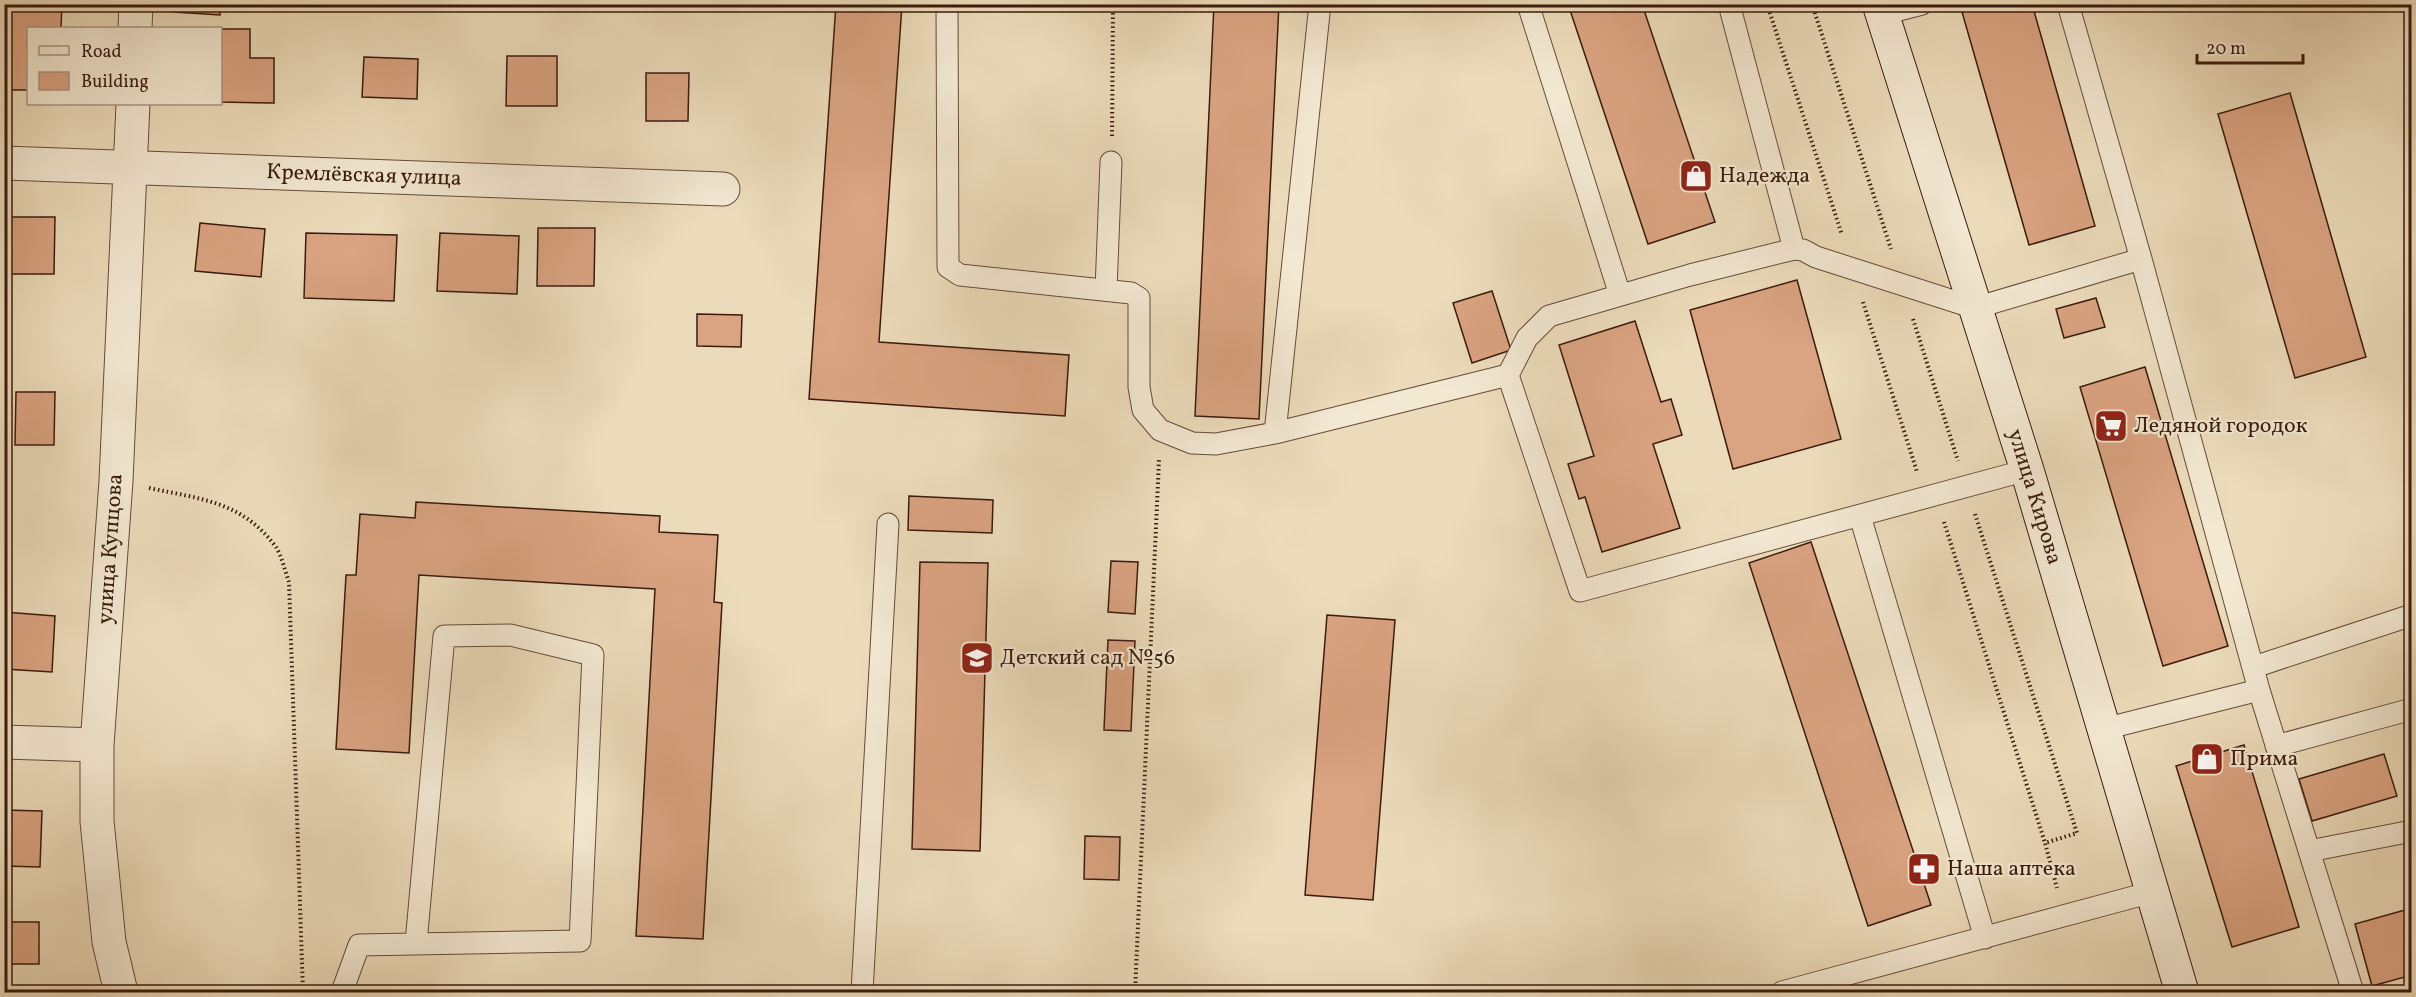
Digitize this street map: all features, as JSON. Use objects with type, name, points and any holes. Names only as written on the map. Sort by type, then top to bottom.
[{"type":"street","points":[[135,27],[136,4]]},
{"type":"street","name":"улица Кирова","points":[[1881,9],[2026,470],[2182,993]]},
{"type":"street","name":"улица Купцова","points":[[121,993],[109,942],[98,832],[97,745],[116,481],[133,105]]},
{"type":"street","name":"Кремлёвская улица","points":[[4,163],[723,189]]},
{"type":"street","points":[[4,742],[97,745]]},
{"type":"lane","points":[[947,4],[948,267],[960,275],[1131,293],[1139,298],[1139,387],[1143,410],[1160,430],[1192,443],[1216,444],[1275,433],[1508,375]]},
{"type":"lane","points":[[1275,433],[1320,4]]},
{"type":"lane","points":[[1528,4],[1620,295]]},
{"type":"lane","points":[[1729,4],[1794,249]]},
{"type":"lane","points":[[1881,9],[1922,4]]},
{"type":"lane","points":[[2068,4],[2141,259],[2259,690],[2354,993]]},
{"type":"lane","points":[[1106,290],[1111,162]]},
{"type":"lane","points":[[2026,470],[1580,591],[1508,375],[1527,338],[1549,316],[1690,275],[1794,249],[1803,250],[1816,257],[1975,308],[2141,259]]},
{"type":"lane","points":[[1860,516],[1985,938]]},
{"type":"lane","points":[[862,993],[888,524]]},
{"type":"lane","points":[[2254,667],[2412,615]]},
{"type":"lane","points":[[342,993],[359,945],[416,944],[580,941],[593,655],[510,635],[444,636],[416,944]]},
{"type":"lane","points":[[2104,729],[2259,690]]},
{"type":"lane","points":[[2276,746],[2412,709]]},
{"type":"lane","points":[[2309,851],[2412,831]]},
{"type":"lane","points":[[1782,993],[2152,892]]},
{"type":"path","points":[[1111,162],[1113,4]]},
{"type":"path","points":[[1135,993],[1160,430]]},
{"type":"path","points":[[116,481],[222,504],[250,520],[277,549],[289,582],[303,993]]},
{"type":"path","points":[[1936,495],[2045,843]]},
{"type":"building","points":[[7,4],[62,4],[61,27],[27,27],[27,90],[4,90]]},
{"type":"building","points":[[175,4],[220,4],[220,15],[174,12]]},
{"type":"building","points":[[836,4],[902,4],[879,342],[1069,355],[1065,416],[809,399]]},
{"type":"building","points":[[1214,4],[1279,4],[1259,419],[1195,416]]},
{"type":"building","points":[[1568,4],[1642,4],[1715,222],[1648,244]]},
{"type":"building","points":[[1986,4],[2032,4],[2095,226],[2029,245],[1962,12]]},
{"type":"building","points":[[222,29],[250,29],[250,58],[274,58],[274,103],[222,102]]},
{"type":"building","points":[[507,56],[557,56],[557,106],[506,106]]},
{"type":"building","points":[[364,57],[418,59],[417,99],[362,97]]},
{"type":"building","points":[[646,73],[689,73],[688,121],[646,121]]},
{"type":"building","points":[[2290,93],[2366,357],[2295,378],[2218,114]]},
{"type":"building","points":[[4,217],[55,217],[54,274],[4,274]]},
{"type":"building","points":[[200,223],[265,229],[261,277],[195,271]]},
{"type":"building","points":[[538,228],[595,228],[594,286],[537,286]]},
{"type":"building","points":[[306,233],[397,235],[394,301],[304,298]]},
{"type":"building","points":[[440,233],[519,236],[517,294],[437,291]]},
{"type":"building","points":[[1797,280],[1841,439],[1733,469],[1690,310]]},
{"type":"building","points":[[1492,291],[1511,350],[1472,363],[1453,303]]},
{"type":"building","points":[[2096,298],[2105,327],[2064,338],[2056,309]]},
{"type":"building","points":[[697,314],[742,315],[741,347],[697,346]]},
{"type":"building","points":[[1635,321],[1661,402],[1671,399],[1682,435],[1653,444],[1680,528],[1602,552],[1585,497],[1579,499],[1568,464],[1594,456],[1559,345]]},
{"type":"building","points":[[2145,367],[2228,646],[2163,666],[2080,387]]},
{"type":"building","points":[[16,392],[55,392],[54,445],[15,445]]},
{"type":"building","points":[[909,496],[993,500],[992,533],[908,530]]},
{"type":"building","points":[[416,502],[660,516],[659,532],[718,535],[714,602],[722,603],[703,939],[636,936],[655,589],[419,575],[409,753],[336,749],[346,575],[356,575],[360,514],[415,518]]},
{"type":"building","points":[[1811,542],[1931,905],[1868,926],[1749,563]]},
{"type":"building","points":[[1111,561],[1138,562],[1135,614],[1108,612]]},
{"type":"building","points":[[920,562],[988,563],[980,851],[912,849]]},
{"type":"building","points":[[4,612],[55,616],[52,672],[4,669]]},
{"type":"building","points":[[1327,615],[1395,620],[1373,900],[1305,895]]},
{"type":"building","points":[[1108,640],[1135,641],[1131,731],[1104,730]]},
{"type":"building","points":[[2412,729],[2412,753],[2405,731]]},
{"type":"building","points":[[2244,745],[2299,927],[2232,947],[2176,766]]},
{"type":"building","points":[[2384,754],[2397,796],[2312,821],[2299,779]]},
{"type":"building","points":[[4,810],[42,811],[40,867],[4,866]]},
{"type":"building","points":[[1085,836],[1120,837],[1119,880],[1084,879]]},
{"type":"building","points":[[2412,908],[2412,975],[2372,986],[2355,924]]},
{"type":"building","points":[[4,922],[39,922],[39,964],[4,964]]},
{"type":"place","name":"Надежда","points":[[1696,176]]},
{"type":"place","name":"Ледяной городок","points":[[2111,426]]},
{"type":"place","name":"Детский сад №56","points":[[977,658]]},
{"type":"place","name":"Прима","points":[[2207,759]]},
{"type":"place","name":"Наша аптека","points":[[1924,869]]}]
